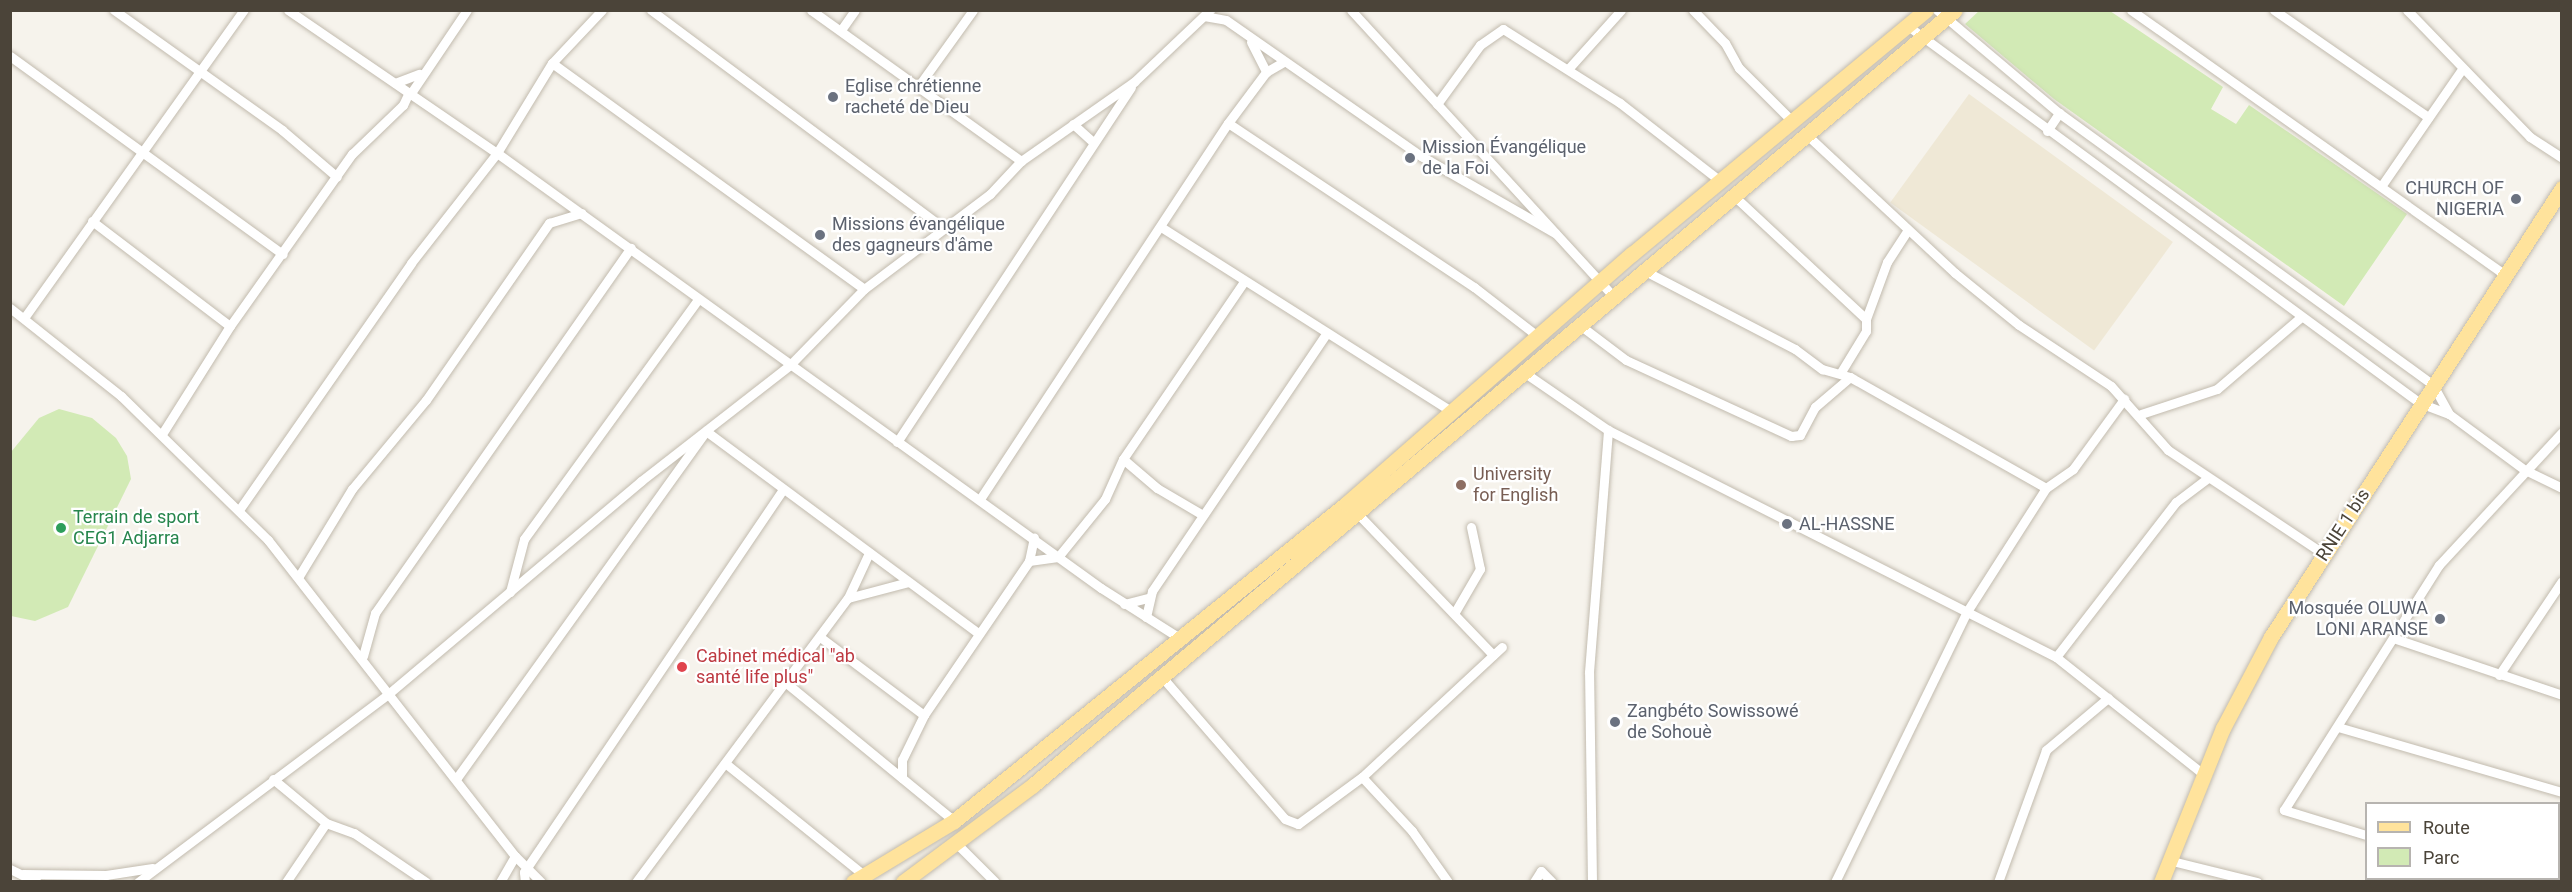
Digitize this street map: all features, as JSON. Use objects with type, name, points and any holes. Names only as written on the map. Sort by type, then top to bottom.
[{"type":"main road","points":[[859,879],[954,820],[1452,412],[1540,338],[1600,282],[1719,180],[1926,10]]},
{"type":"main road","points":[[903,882],[958,845],[1162,677],[1807,135],[1946,13]]},
{"type":"main road","name":"RNIE 1 bis","points":[[2161,882],[2203,774],[2271,637],[2503,273],[2562,188]]},
{"type":"street","points":[[114,10],[201,72],[337,177]]},
{"type":"street","points":[[24,318],[244,10]]},
{"type":"street","points":[[288,10],[631,248],[697,301],[980,499],[1124,604],[1178,637]]},
{"type":"street","points":[[162,434],[231,326],[337,177],[402,105],[420,74],[467,10]]},
{"type":"street","points":[[239,510],[411,263],[497,153],[552,63],[602,10]]},
{"type":"street","points":[[651,10],[943,228]]},
{"type":"street","points":[[811,10],[920,84],[1021,161]]},
{"type":"street","points":[[840,30],[855,10]]},
{"type":"street","points":[[920,84],[973,10]]},
{"type":"street","points":[[1569,68],[1621,10]]},
{"type":"street","points":[[1693,10],[1725,43],[1739,68],[1792,121]]},
{"type":"street","points":[[2131,10],[2382,185],[2503,273]]},
{"type":"street","points":[[2274,10],[2428,117]]},
{"type":"street","points":[[2408,10],[2462,69],[2530,137],[2562,158]]},
{"type":"street","points":[[138,882],[152,868],[387,695],[706,431],[790,365],[864,290],[990,194],[1021,161],[1134,82],[1207,13],[1226,15],[1250,39],[1421,156],[1555,233]]},
{"type":"street","points":[[1357,13],[1614,297]]},
{"type":"street","points":[[1946,13],[2059,113],[2433,385],[2449,414]]},
{"type":"street","points":[[1908,26],[1920,38],[2420,403],[2449,414],[2525,470],[2562,488]]},
{"type":"street","points":[[1437,104],[1480,45],[1503,29],[1569,68],[1719,180]]},
{"type":"street","points":[[1250,39],[1266,72]]},
{"type":"street","points":[[10,56],[283,255]]},
{"type":"street","points":[[980,499],[1228,123],[1266,72],[1283,62]]},
{"type":"street","points":[[552,63],[864,290]]},
{"type":"street","points":[[2382,185],[2462,69]]},
{"type":"street","points":[[395,83],[420,74]]},
{"type":"street","points":[[897,442],[1134,82]]},
{"type":"street","points":[[402,105],[425,103]]},
{"type":"street","points":[[2047,131],[2059,113]]},
{"type":"street","points":[[1228,123],[1474,287],[1540,338]]},
{"type":"street","points":[[1073,124],[1093,142]]},
{"type":"street","points":[[1807,135],[1908,230],[2019,325],[2096,373],[2141,414],[2168,450],[2324,554]]},
{"type":"street","points":[[1733,195],[1866,320]]},
{"type":"street","points":[[299,576],[352,489],[426,400],[549,223],[580,213]]},
{"type":"street","points":[[92,221],[231,326]]},
{"type":"street","points":[[1161,227],[1243,283],[1452,412]]},
{"type":"street","points":[[1581,326],[1626,360],[1791,436],[1800,435],[1815,407],[1845,375],[1866,331],[1866,320],[1887,262],[1908,230]]},
{"type":"street","points":[[363,656],[375,613],[631,248]]},
{"type":"street","points":[[1645,271],[1795,349],[1822,369],[1845,375],[2046,488]]},
{"type":"street","points":[[1029,561],[1058,557],[1105,499],[1123,459],[1243,283]]},
{"type":"street","points":[[510,592],[524,539],[697,301]]},
{"type":"street","points":[[11,310],[24,318],[162,434],[239,510],[299,576],[363,656],[387,695],[515,856],[541,882]]},
{"type":"street","points":[[2141,414],[2217,389],[2301,317]]},
{"type":"street","points":[[1146,617],[1148,598],[1201,514],[1327,333]]},
{"type":"street","points":[[1525,373],[1608,430],[2056,657],[2203,774]]},
{"type":"street","points":[[1835,882],[1966,613],[2046,488],[2073,468],[2124,399]]},
{"type":"street","points":[[1592,882],[1589,672],[1608,430]]},
{"type":"street","points":[[706,431],[782,491],[979,634]]},
{"type":"street","points":[[456,779],[706,431]]},
{"type":"street","points":[[2365,834],[2284,810],[2439,565],[2562,432]]},
{"type":"street","points":[[1123,459],[1157,488],[1201,514]]},
{"type":"street","points":[[2056,657],[2176,502],[2208,478]]},
{"type":"street","points":[[525,882],[527,868],[782,491]]},
{"type":"street","points":[[1356,512],[1455,612],[1493,655]]},
{"type":"street","points":[[1455,612],[1480,569],[1471,527]]},
{"type":"street","points":[[902,778],[902,760],[924,715],[1029,561],[1034,538]]},
{"type":"street","points":[[636,882],[848,598],[868,553]]},
{"type":"street","points":[[882,586],[887,567]]},
{"type":"street","points":[[2499,675],[2562,581]]},
{"type":"street","points":[[848,598],[882,586],[908,582]]},
{"type":"street","points":[[1124,604],[1148,598]]},
{"type":"street","points":[[819,637],[924,715]]},
{"type":"street","points":[[2393,638],[2562,695]]},
{"type":"street","points":[[1162,677],[1285,819],[1298,824],[1362,777],[1502,647]]},
{"type":"street","points":[[785,682],[954,820]]},
{"type":"street","points":[[1998,882],[2046,750],[2108,698]]},
{"type":"street","points":[[2338,727],[2562,792]]},
{"type":"street","points":[[725,763],[859,879]]},
{"type":"street","points":[[1362,777],[1412,831],[1448,882]]},
{"type":"street","points":[[273,779],[326,823],[354,833],[426,882]]},
{"type":"street","points":[[286,882],[326,823]]},
{"type":"street","points":[[958,845],[995,882]]},
{"type":"street","points":[[500,882],[515,856]]},
{"type":"street","points":[[2168,860],[2257,882]]},
{"type":"street","points":[[23,874],[106,875],[152,868]]},
{"type":"street","points":[[10,869],[37,882]]},
{"type":"street","points":[[1534,882],[1541,871],[1552,882]]},
{"type":"shaded area","points":[[1969,94],[2173,242],[2094,351],[1890,202]]},
{"type":"green space","points":[[1980,10],[2110,11],[2223,87],[2211,109],[2236,124],[2249,105],[2407,214],[2344,306],[2054,99],[1965,24]]},
{"type":"green space","name":"Terrain de sport CEG1 Adjarra","points":[[59,409],[92,418],[116,438],[127,456],[131,479],[68,607],[35,621],[11,616],[11,452],[39,418]]},
{"type":"place","name":"Eglise chrétienne racheté de Dieu","points":[[833,97]]},
{"type":"place","name":"Mission Évangélique de la Foi","points":[[1410,158]]},
{"type":"place","name":"CHURCH OF NIGERIA","points":[[2516,199]]},
{"type":"place","name":"Missions évangélique des gagneurs d'âme","points":[[820,235]]},
{"type":"place","name":"University for English","points":[[1461,485]]},
{"type":"place","name":"AL-HASSNE","points":[[1787,524]]},
{"type":"place","name":"Terrain de sport CEG1 Adjarra","points":[[61,528]]},
{"type":"place","name":"Mosquée OLUWA LONI ARANSE","points":[[2440,619]]},
{"type":"place","name":"Cabinet médical \"ab santé life plus\"","points":[[682,667]]},
{"type":"place","name":"Zangbéto Sowissowé de Sohouè","points":[[1615,722]]}]
